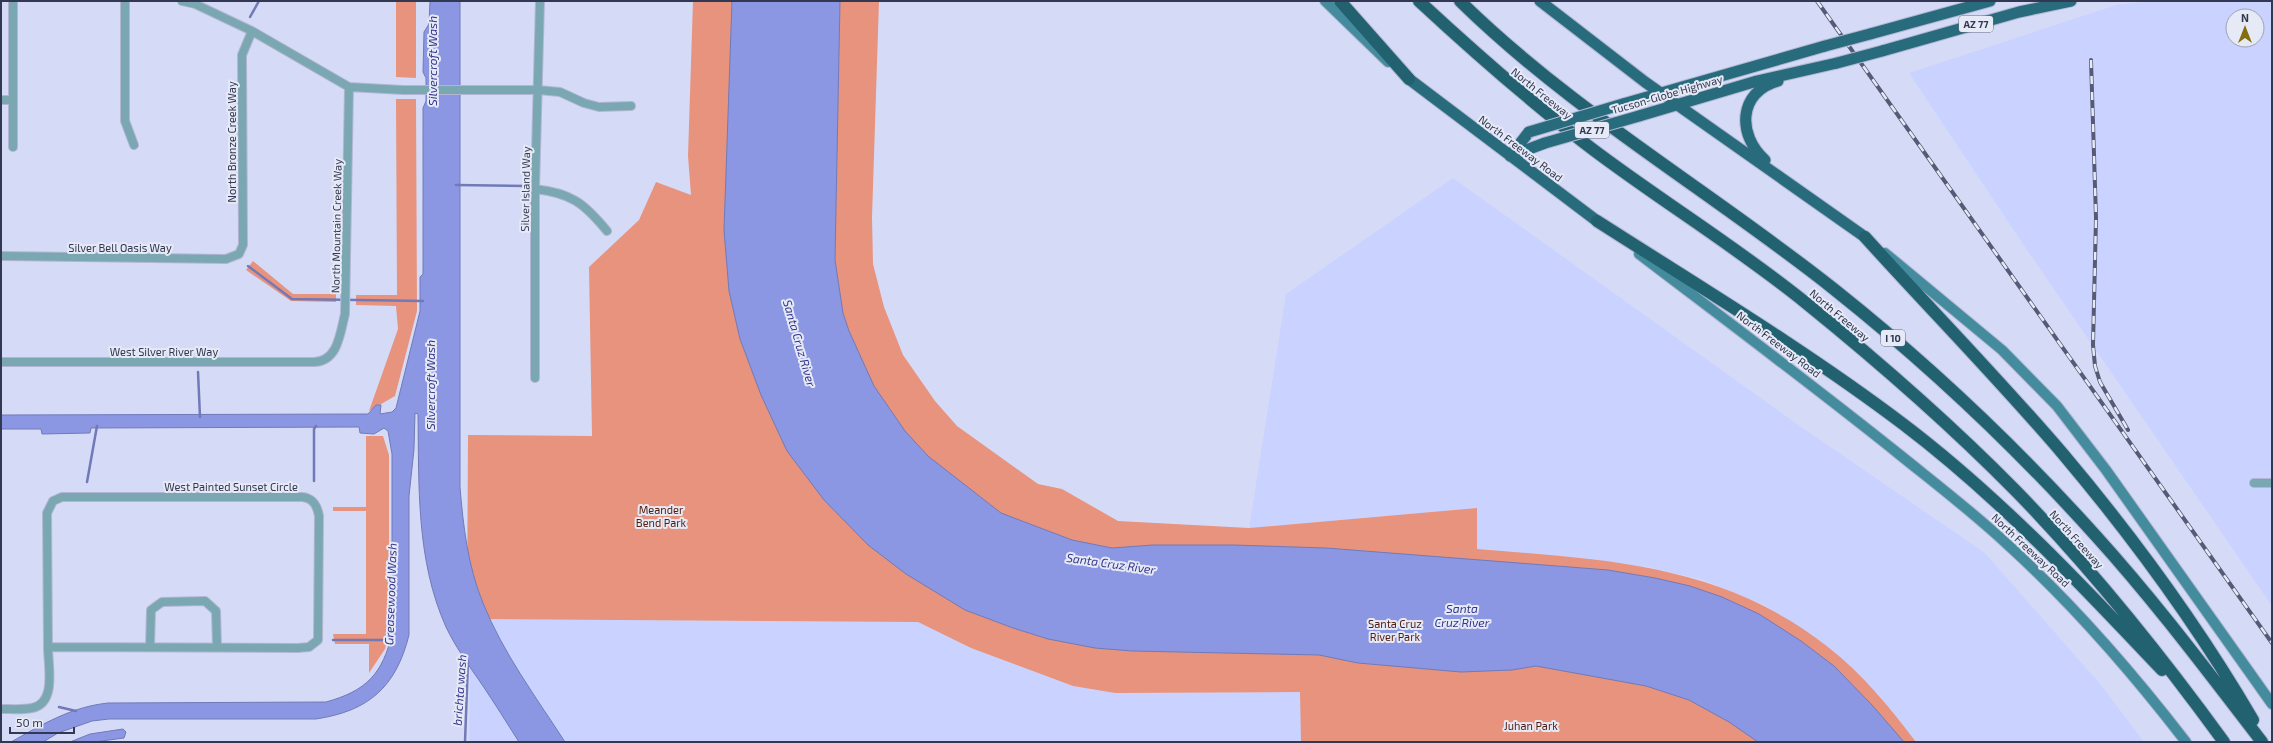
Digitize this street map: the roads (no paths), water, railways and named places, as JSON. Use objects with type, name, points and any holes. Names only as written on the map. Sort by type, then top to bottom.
[{"type":"highway","points":[[1340,1],[1409,79]]},
{"type":"highway","name":"North Freeway","points":[[1418,1],[1493,70],[1534,104],[1593,149],[1804,301],[1921,401],[2015,491],[2124,610],[2224,742]]},
{"type":"highway","name":"North Freeway","points":[[1460,1],[1507,44],[1599,119],[1766,236],[1870,319],[1939,379],[2018,455],[2096,535],[2167,619],[2262,742]]},
{"type":"highway","points":[[1540,1],[1662,94],[1799,189],[1865,237],[2025,411],[2097,496],[2147,561],[2206,643],[2266,742]]},
{"type":"highway","name":"Tucson-Globe Highway","points":[[1510,156],[1529,132],[1825,46],[1990,1]]},
{"type":"highway","name":"Tucson-Globe Highway","points":[[1510,156],[1544,143],[1679,106],[1756,81],[1837,63],[2019,12],[2071,1]]},
{"type":"highway","points":[[1799,189],[1754,149],[1747,136],[1745,120],[1750,103],[1763,88],[1809,70]]},
{"type":"highway","name":"North Freeway Road","points":[[1409,79],[1597,221]]},
{"type":"highway","points":[[1597,221],[1835,375],[1904,425],[2024,527],[2102,606],[2213,727]]},
{"type":"main road","name":"North Freeway Road","points":[[1325,1],[1360,37],[1409,79]]},
{"type":"main road","name":"North Freeway Road","points":[[1597,221],[1853,417],[1983,522],[2038,572],[2089,625],[2156,703],[2186,742]]},
{"type":"main road","points":[[1865,237],[1988,337],[2023,370],[2057,406],[2111,477],[2272,704]]},
{"type":"street","points":[[13,1],[13,146]]},
{"type":"street","points":[[125,1],[125,121],[134,145]]},
{"type":"street","points":[[182,1],[195,4],[252,31],[349,87],[425,90],[538,90],[560,92],[584,103],[600,107],[631,106]]},
{"type":"street","name":"Silver Island Way","points":[[535,378],[535,189],[540,1]]},
{"type":"street","name":"North Bronze Creek Way","points":[[241,257],[243,245],[242,55],[252,31]]},
{"type":"street","name":"North Mountain Creek Way","points":[[328,361],[336,346],[345,314],[349,87]]},
{"type":"street","points":[[1,100],[13,100]]},
{"type":"street","points":[[535,189],[555,191],[572,197],[588,208],[607,231]]},
{"type":"street","name":"Silver Bell Oasis Way","points":[[1,256],[226,259],[241,257]]},
{"type":"street","name":"West Silver River Way","points":[[1,362],[328,361]]},
{"type":"street","points":[[2254,483],[2272,483]]},
{"type":"street","name":"West Painted Sunset Circle","points":[[1,709],[31,709],[43,704],[48,696],[47,513],[50,499],[68,496],[316,498],[319,523],[320,631],[315,646],[298,648],[48,648]]},
{"type":"street","points":[[150,647],[151,610],[162,602],[205,602],[216,611],[216,647]]},
{"type":"water","name":"Silvercroft Wash","points":[[430,1],[460,1],[460,487],[467,546],[478,589],[500,639],[565,742],[519,742],[459,650],[446,627],[436,602],[424,549],[419,495],[418,414],[415,413],[414,449],[409,496],[409,635],[396,669],[378,694],[351,710],[316,719],[109,719],[92,721],[58,733],[43,742],[11,742],[69,712],[108,703],[326,702],[340,698],[362,686],[371,679],[384,660],[392,633],[392,454],[388,431],[384,428],[374,434],[360,433],[359,427],[91,428],[90,433],[42,434],[41,429],[1,429],[1,415],[368,414],[376,405],[381,405],[380,414],[392,412],[396,408],[420,311],[420,277],[423,274],[423,108],[426,101],[426,78],[423,72],[424,32],[429,24]]},
{"type":"water","name":"Santa Cruz River","points":[[732,1],[840,1],[835,260],[843,313],[849,331],[874,386],[905,431],[928,456],[1001,513],[1072,540],[1112,548],[1153,545],[1233,545],[1326,548],[1608,570],[1690,586],[1722,597],[1759,614],[1801,641],[1834,666],[1872,705],[1904,742],[1758,742],[1729,722],[1689,700],[1646,686],[1536,666],[1512,670],[1461,672],[1358,663],[1319,655],[1132,651],[1095,648],[1048,639],[965,610],[906,574],[868,545],[824,500],[787,451],[761,395],[740,339],[729,291],[724,230]]},
{"type":"water","points":[[123,729],[126,732],[124,738],[94,742],[70,742],[90,734]]},
{"type":"waterway","points":[[250,17],[259,1]]},
{"type":"waterway","points":[[456,185],[525,186]]},
{"type":"waterway","points":[[248,266],[292,299],[423,301]]},
{"type":"waterway","points":[[198,372],[200,417]]},
{"type":"waterway","points":[[87,482],[97,426]]},
{"type":"waterway","points":[[314,481],[314,429],[316,426]]},
{"type":"waterway","name":"Greasewood Wash","points":[[333,640],[392,640]]},
{"type":"waterway","name":"brichta wash","points":[[465,742],[468,661]]},
{"type":"waterway","points":[[59,707],[76,711]]},
{"type":"railway","points":[[1817,1],[2272,643]]},
{"type":"railway","points":[[2091,60],[2096,218],[2093,345],[2095,366],[2100,382],[2128,430]]},
{"type":"park label","name":"Meander Bend Park","points":[[661,515]]},
{"type":"park label","name":"Santa Cruz River Park","points":[[1395,629]]},
{"type":"park label","name":"Juhan Park","points":[[1531,725]]}]
